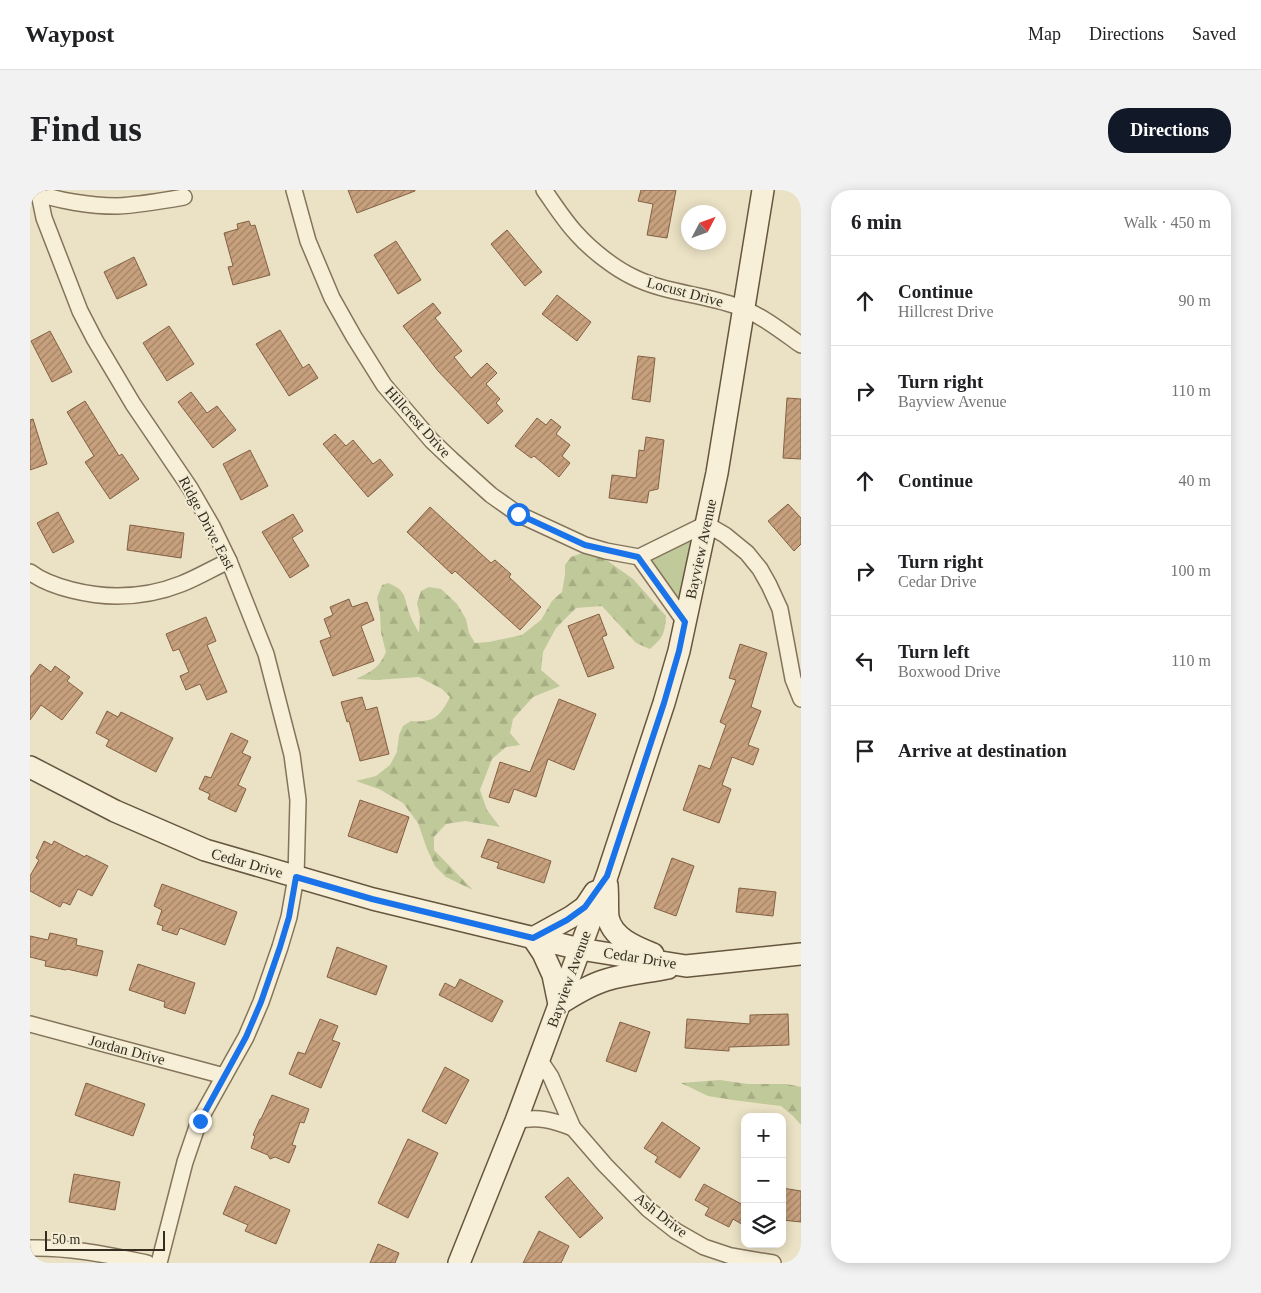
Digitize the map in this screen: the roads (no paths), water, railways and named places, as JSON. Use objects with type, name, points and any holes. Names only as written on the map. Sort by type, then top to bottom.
[{"type":"main road","name":"Bayview Avenue","points":[[459,1263],[516,1121],[607,876],[664,703],[679,651],[717,474],[763,190]]},
{"type":"main road","name":"Cedar Drive","points":[[30,767],[115,811],[205,850],[372,899],[580,949],[686,966],[801,954]]},
{"type":"main road","points":[[607,876],[585,907],[567,920],[533,938],[543,953],[553,975],[559,1004],[605,980],[686,966]]},
{"type":"main road","points":[[607,876],[608,919],[621,938],[641,949],[686,966]]},
{"type":"street","name":"Hillcrest Drive","points":[[294,190],[308,241],[332,298],[384,385],[432,441],[491,494],[518,514],[585,545],[638,557]]},
{"type":"street","name":"Locust Drive","points":[[544,190],[576,233],[606,261],[632,277],[654,286],[738,306],[765,319],[801,345]]},
{"type":"street","points":[[30,214],[36,191],[43,196],[80,203],[117,206],[184,197]]},
{"type":"street","name":"Ridge Drive East","points":[[36,191],[44,218],[80,311],[95,340],[132,404],[190,488],[229,561],[266,654],[292,755],[298,800],[296,877],[289,917],[280,947],[261,1002],[246,1037],[200,1121],[185,1162],[159,1263]]},
{"type":"street","points":[[685,622],[638,557],[706,524],[725,535],[747,553],[769,585],[780,609],[793,679],[801,699]]},
{"type":"street","points":[[30,572],[51,584],[80,592],[117,596],[156,592],[181,584],[229,561]]},
{"type":"street","name":"Jordan Drive","points":[[30,1024],[224,1076]]},
{"type":"street","name":"Ash Drive","points":[[539,1059],[551,1077],[573,1128],[605,1165],[648,1209],[676,1231],[704,1247],[731,1256],[773,1263]]},
{"type":"street","name":"Ash Drive","points":[[516,1121],[528,1118],[543,1118],[573,1128]]},
{"type":"street","points":[[30,1248],[80,1250],[148,1263]]}]
